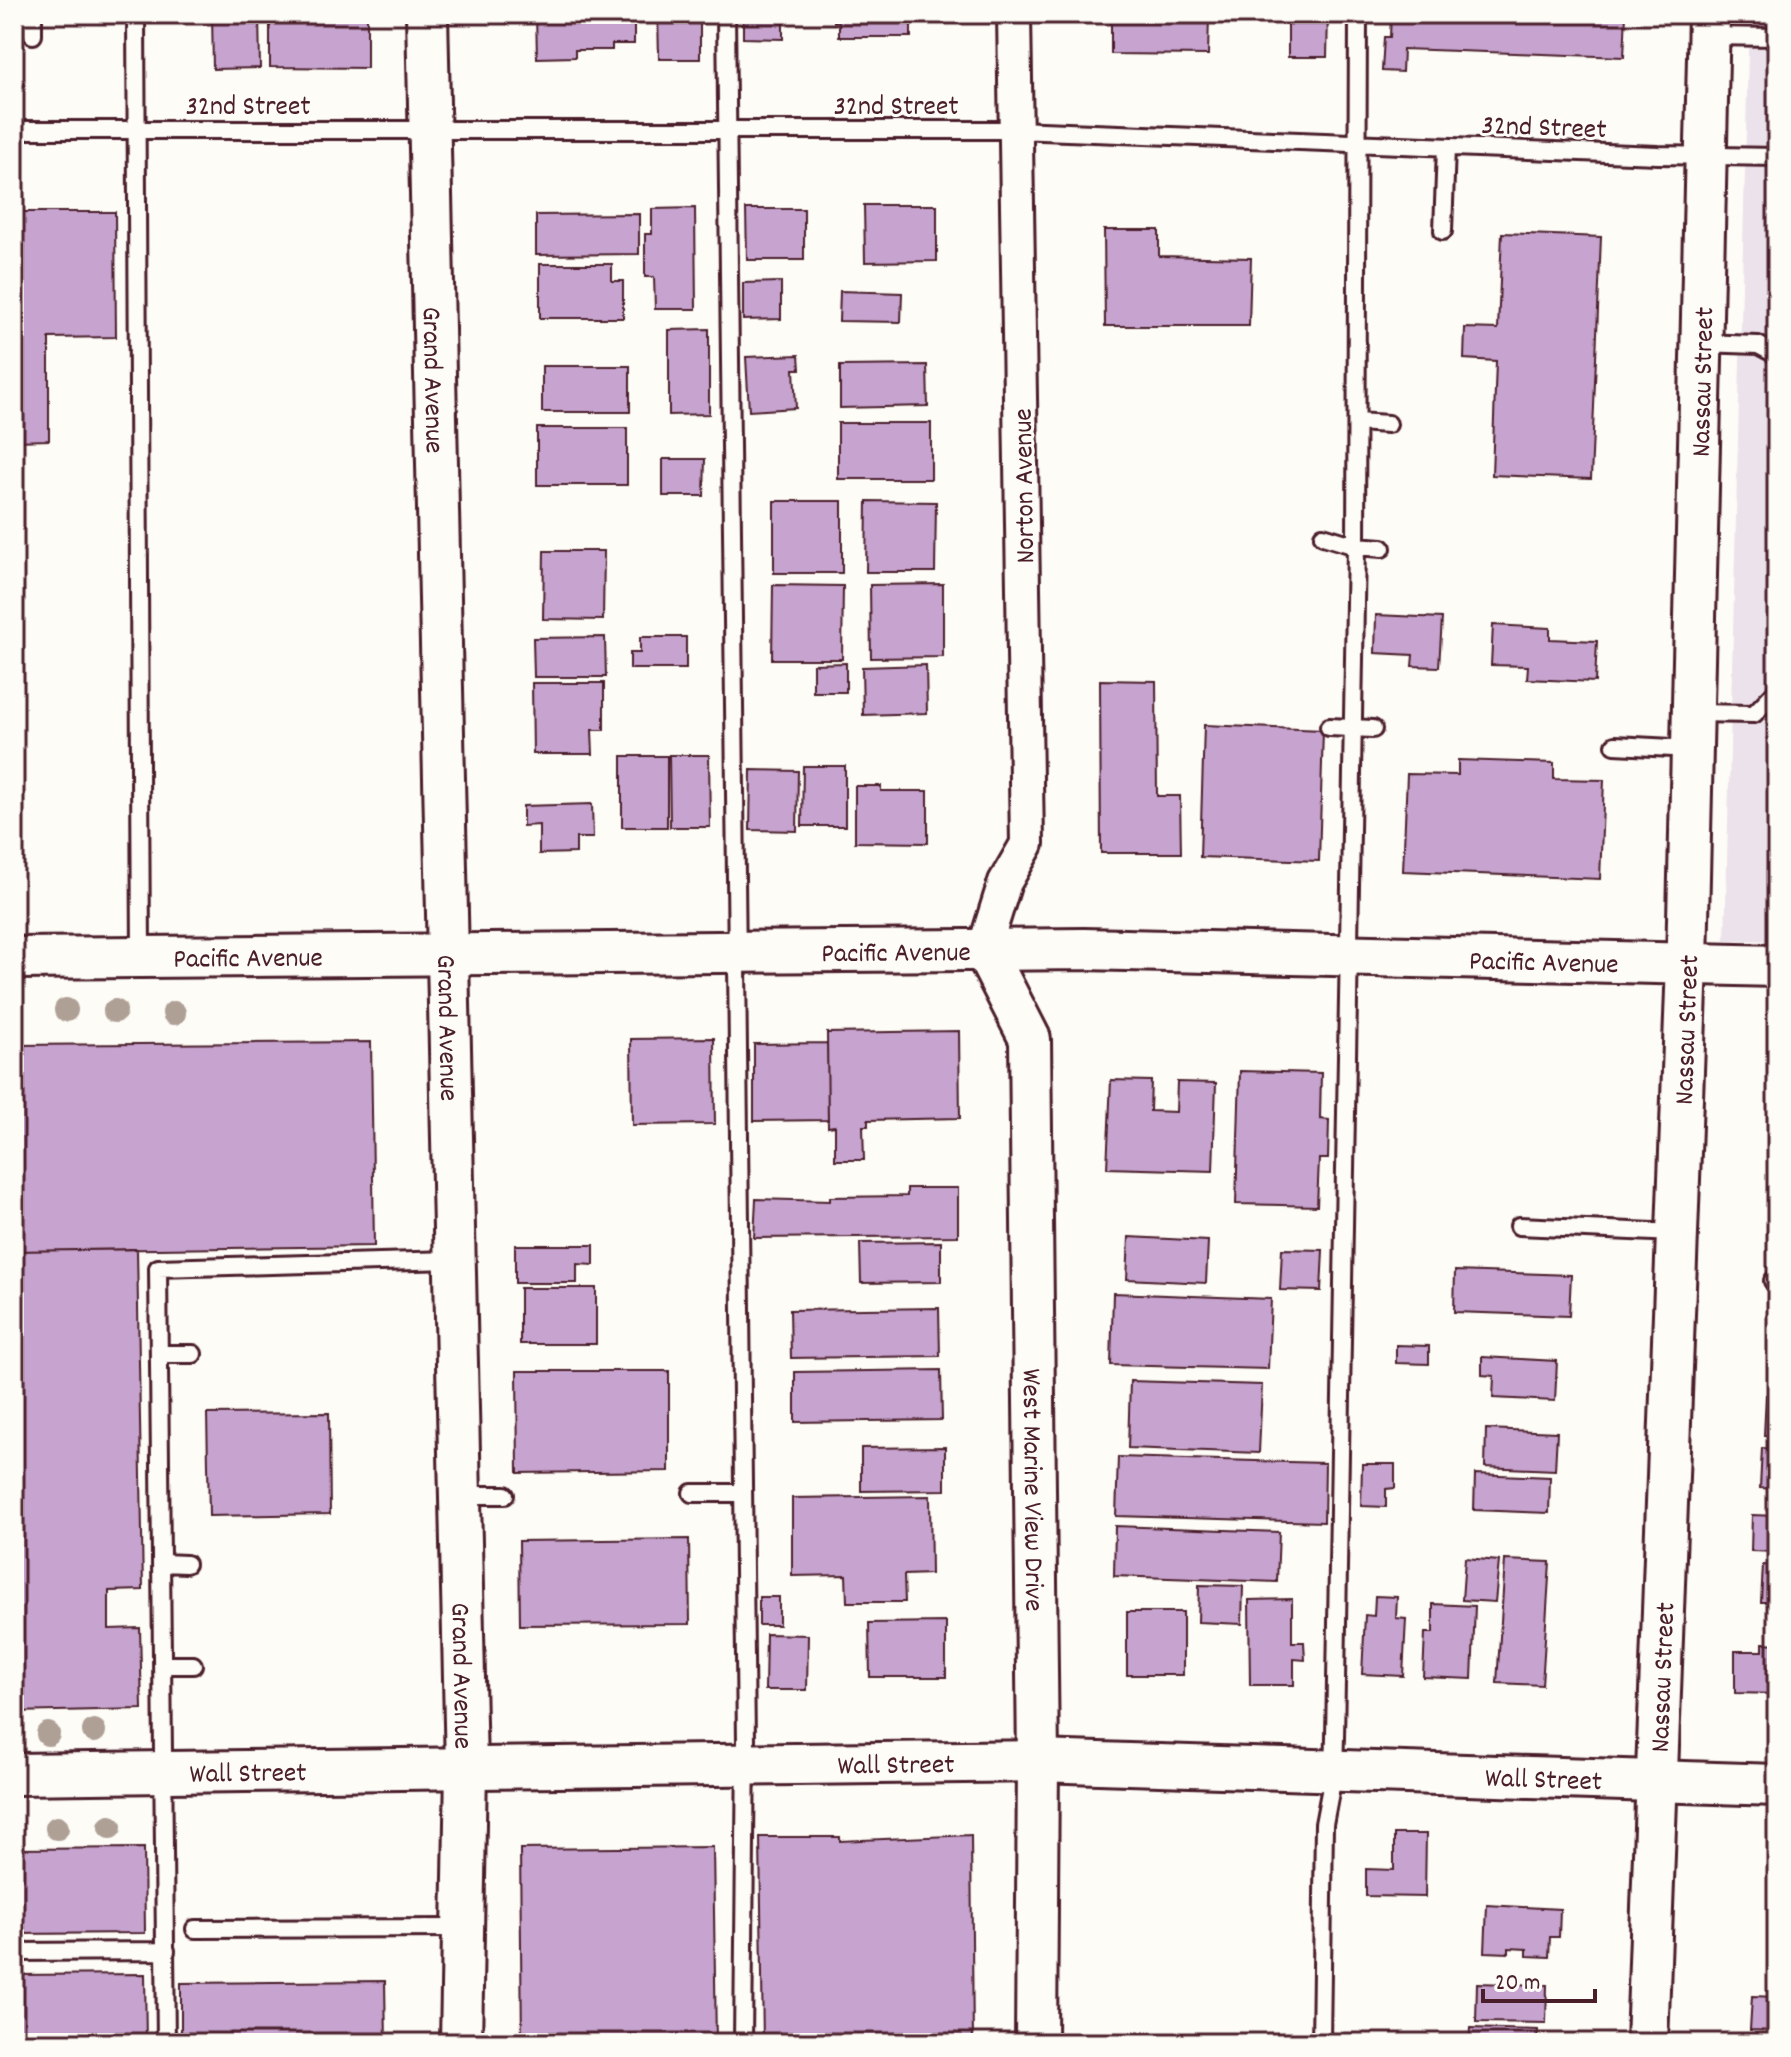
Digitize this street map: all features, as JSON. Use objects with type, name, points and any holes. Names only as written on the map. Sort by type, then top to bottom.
[{"type":"street","name":"Grand Avenue","points":[[427,14],[452,1260],[466,1768],[461,2043]]},
{"type":"street","name":"Norton Avenue","points":[[984,949],[1005,882],[1027,844],[1014,14]]},
{"type":"street","name":"Nassau Street","points":[[1647,2043],[1687,963],[1709,25]]},
{"type":"street","name":"Pacific Avenue","points":[[14,958],[984,949],[1346,953],[1777,966]]},
{"type":"street","name":"West Marine View Drive","points":[[984,949],[1030,1039],[1038,1761],[1036,2043]]},
{"type":"street","name":"Wall Street","points":[[14,1774],[1038,1761],[1777,1785]]},
{"type":"lane","points":[[33,14],[33,35]]},
{"type":"lane","points":[[136,14],[141,957]]},
{"type":"lane","points":[[726,14],[746,1764],[743,2043]]},
{"type":"lane","points":[[1321,2043],[1324,1824],[1334,1771],[1346,953],[1356,546],[1358,14]]},
{"type":"lane","points":[[1709,25],[1777,37]]},
{"type":"lane","name":"32nd Street","points":[[14,130],[1016,130],[1705,157],[1777,157]]},
{"type":"lane","points":[[1443,231],[1446,147]]},
{"type":"lane","points":[[1700,343],[1758,345],[1777,355]]},
{"type":"lane","points":[[1357,422],[1388,424]]},
{"type":"lane","points":[[1323,536],[1356,546],[1382,548]]},
{"type":"lane","points":[[1615,745],[1692,731],[1754,714],[1777,690]]},
{"type":"lane","points":[[1329,727],[1373,729]]},
{"type":"lane","points":[[1519,1226],[1677,1233]]},
{"type":"lane","points":[[166,2043],[158,1268],[452,1260]]},
{"type":"lane","points":[[159,1354],[193,1354]]},
{"type":"lane","points":[[692,1493],[743,1493]]},
{"type":"lane","points":[[459,1495],[505,1495]]},
{"type":"lane","points":[[163,1563],[186,1564]]},
{"type":"lane","points":[[164,1665],[193,1665]]},
{"type":"lane","points":[[195,1929],[463,1928]]},
{"type":"lane","points":[[14,1952],[166,1951]]},
{"type":"shaded area","points":[[1749,14],[1777,14],[1777,941],[1725,940]]},
{"type":"building","points":[[212,14],[259,14],[260,68],[213,69]]},
{"type":"building","points":[[270,14],[367,14],[367,68],[270,67]]},
{"type":"building","points":[[536,14],[634,14],[634,44],[612,44],[612,50],[575,50],[575,57],[537,58]]},
{"type":"building","points":[[658,14],[700,14],[700,59],[659,59]]},
{"type":"building","points":[[743,14],[783,14],[783,39],[743,38]]},
{"type":"building","points":[[834,14],[911,14],[911,37],[839,37],[839,22],[834,22]]},
{"type":"building","points":[[1111,14],[1209,15],[1208,55],[1111,54]]},
{"type":"building","points":[[1288,14],[1328,14],[1327,57],[1288,57]]},
{"type":"building","points":[[1391,14],[1626,14],[1624,57],[1403,49],[1402,72],[1382,71],[1384,37],[1390,37]]},
{"type":"building","points":[[864,205],[937,205],[937,261],[865,262]]},
{"type":"building","points":[[695,208],[696,309],[655,309],[654,277],[645,277],[645,234],[652,234],[652,209]]},
{"type":"building","points":[[746,209],[804,209],[804,260],[747,260]]},
{"type":"building","points":[[18,212],[115,212],[116,337],[49,338],[49,440],[14,441],[14,280],[19,280]]},
{"type":"building","points":[[639,214],[639,254],[536,255],[536,215]]},
{"type":"building","points":[[1104,230],[1159,230],[1159,256],[1251,258],[1249,326],[1105,326]]},
{"type":"building","points":[[1502,233],[1601,237],[1591,479],[1492,475],[1496,361],[1464,359],[1465,328],[1498,329]]},
{"type":"building","points":[[540,264],[612,264],[612,281],[623,281],[623,318],[540,318]]},
{"type":"building","points":[[781,282],[781,319],[743,320],[743,283]]},
{"type":"building","points":[[840,291],[902,293],[901,322],[839,321]]},
{"type":"building","points":[[709,329],[709,414],[669,415],[669,330]]},
{"type":"building","points":[[799,355],[800,369],[794,369],[796,408],[749,411],[746,357]]},
{"type":"building","points":[[927,365],[928,406],[840,408],[840,366]]},
{"type":"building","points":[[542,366],[630,366],[630,412],[542,412]]},
{"type":"building","points":[[838,423],[931,423],[931,479],[838,479]]},
{"type":"building","points":[[537,428],[627,428],[627,485],[537,485]]},
{"type":"building","points":[[663,459],[705,459],[704,496],[663,496]]},
{"type":"building","points":[[774,501],[842,501],[842,573],[774,573]]},
{"type":"building","points":[[867,501],[936,502],[935,572],[866,572]]},
{"type":"building","points":[[544,551],[604,551],[603,620],[543,619]]},
{"type":"building","points":[[943,584],[943,657],[871,658],[870,585]]},
{"type":"building","points":[[773,585],[843,586],[842,659],[772,659]]},
{"type":"building","points":[[1376,615],[1442,618],[1439,667],[1412,666],[1413,655],[1375,653]]},
{"type":"building","points":[[1493,625],[1550,628],[1550,639],[1597,641],[1595,682],[1527,679],[1528,666],[1491,665]]},
{"type":"building","points":[[605,637],[606,677],[534,677],[533,638]]},
{"type":"building","points":[[640,637],[686,637],[686,669],[630,669],[630,653],[640,653]]},
{"type":"building","points":[[846,663],[846,692],[813,692],[813,664]]},
{"type":"building","points":[[926,665],[927,713],[863,715],[862,667]]},
{"type":"building","points":[[1100,680],[1156,681],[1157,796],[1180,796],[1181,853],[1101,853]]},
{"type":"building","points":[[532,683],[604,683],[604,730],[592,730],[593,754],[533,754]]},
{"type":"building","points":[[1204,725],[1323,730],[1319,861],[1200,857]]},
{"type":"building","points":[[669,755],[709,755],[710,827],[670,827]]},
{"type":"building","points":[[622,756],[667,756],[667,827],[622,827]]},
{"type":"building","points":[[1458,760],[1554,763],[1554,779],[1604,780],[1600,879],[1403,871],[1407,774],[1458,775]]},
{"type":"building","points":[[803,766],[845,766],[845,826],[802,826]]},
{"type":"building","points":[[751,770],[798,771],[797,831],[750,830]]},
{"type":"building","points":[[855,786],[881,786],[881,791],[928,791],[928,843],[855,842]]},
{"type":"building","points":[[592,804],[593,838],[576,838],[576,853],[539,854],[539,825],[523,826],[523,806]]},
{"type":"building","points":[[959,1031],[960,1118],[868,1120],[868,1126],[863,1126],[864,1160],[835,1160],[835,1126],[828,1127],[827,1033]]},
{"type":"building","points":[[714,1038],[715,1124],[632,1125],[631,1039]]},
{"type":"building","points":[[371,1042],[374,1246],[14,1251],[14,1045]]},
{"type":"building","points":[[827,1043],[828,1120],[754,1121],[754,1044]]},
{"type":"building","points":[[1240,1071],[1321,1073],[1320,1119],[1329,1120],[1328,1159],[1319,1159],[1317,1206],[1236,1204]]},
{"type":"building","points":[[1111,1080],[1151,1081],[1150,1111],[1176,1112],[1177,1082],[1216,1083],[1213,1171],[1107,1168]]},
{"type":"building","points":[[1774,1114],[1777,1115],[1777,1249],[1769,1249]]},
{"type":"building","points":[[907,1188],[958,1188],[958,1236],[754,1238],[756,1199],[830,1201],[830,1197],[907,1196]]},
{"type":"building","points":[[1129,1237],[1208,1241],[1206,1283],[1127,1279]]},
{"type":"building","points":[[941,1242],[941,1282],[861,1283],[860,1243]]},
{"type":"building","points":[[515,1245],[594,1245],[594,1265],[577,1264],[577,1283],[515,1283]]},
{"type":"building","points":[[137,1249],[143,1590],[109,1591],[109,1629],[140,1628],[142,1709],[14,1712],[14,1251]]},
{"type":"building","points":[[1282,1249],[1323,1250],[1321,1291],[1280,1290]]},
{"type":"building","points":[[1455,1271],[1571,1275],[1569,1316],[1454,1312]]},
{"type":"building","points":[[520,1288],[596,1288],[596,1344],[520,1344]]},
{"type":"building","points":[[1113,1293],[1271,1299],[1268,1369],[1111,1365]]},
{"type":"building","points":[[939,1308],[940,1356],[791,1358],[790,1310]]},
{"type":"building","points":[[1396,1345],[1429,1346],[1429,1364],[1396,1363]]},
{"type":"building","points":[[1482,1357],[1557,1361],[1555,1401],[1493,1398],[1494,1376],[1482,1375]]},
{"type":"building","points":[[941,1370],[942,1420],[795,1422],[795,1372]]},
{"type":"building","points":[[517,1371],[669,1371],[669,1471],[518,1473]]},
{"type":"building","points":[[1130,1381],[1262,1385],[1259,1453],[1128,1448]]},
{"type":"building","points":[[1766,1395],[1777,1396],[1777,1436],[1764,1435]]},
{"type":"building","points":[[329,1413],[330,1514],[209,1516],[207,1414]]},
{"type":"building","points":[[1486,1429],[1557,1432],[1555,1470],[1485,1467]]},
{"type":"building","points":[[945,1447],[945,1490],[861,1491],[861,1448]]},
{"type":"building","points":[[1762,1448],[1777,1449],[1777,1489],[1760,1488]]},
{"type":"building","points":[[1118,1457],[1325,1463],[1324,1522],[1116,1516]]},
{"type":"building","points":[[1362,1464],[1395,1464],[1395,1488],[1386,1489],[1386,1507],[1361,1506]]},
{"type":"building","points":[[1475,1474],[1550,1477],[1549,1513],[1474,1510]]},
{"type":"building","points":[[930,1496],[931,1574],[904,1575],[905,1602],[847,1602],[846,1575],[792,1576],[792,1498]]},
{"type":"building","points":[[1752,1515],[1777,1516],[1777,1552],[1751,1551]]},
{"type":"building","points":[[1115,1526],[1279,1532],[1277,1582],[1114,1576]]},
{"type":"building","points":[[689,1539],[690,1624],[520,1625],[519,1541]]},
{"type":"building","points":[[1465,1558],[1499,1561],[1495,1602],[1462,1600]]},
{"type":"building","points":[[1505,1560],[1550,1562],[1542,1685],[1497,1683]]},
{"type":"building","points":[[1763,1565],[1777,1566],[1777,1602],[1761,1602]]},
{"type":"building","points":[[1199,1585],[1243,1586],[1242,1624],[1198,1622]]},
{"type":"building","points":[[1375,1596],[1397,1597],[1396,1618],[1406,1619],[1403,1676],[1362,1674],[1365,1615],[1374,1616]]},
{"type":"building","points":[[759,1597],[779,1597],[779,1625],[759,1625]]},
{"type":"building","points":[[1292,1599],[1292,1642],[1304,1642],[1305,1660],[1294,1659],[1294,1685],[1250,1685],[1249,1600]]},
{"type":"building","points":[[1433,1604],[1475,1606],[1472,1679],[1423,1677],[1425,1633],[1433,1633]]},
{"type":"building","points":[[1127,1612],[1183,1612],[1183,1675],[1127,1675]]},
{"type":"building","points":[[946,1622],[946,1677],[870,1677],[869,1623]]},
{"type":"building","points":[[766,1634],[808,1635],[807,1690],[765,1690]]},
{"type":"building","points":[[1763,1643],[1777,1644],[1777,1694],[1735,1693],[1735,1651],[1763,1651]]},
{"type":"building","points":[[1394,1834],[1426,1834],[1425,1897],[1366,1896],[1366,1869],[1394,1870]]},
{"type":"building","points":[[971,1835],[973,2043],[763,2043],[760,1837],[840,1837],[840,1841]]},
{"type":"building","points":[[713,1847],[716,2043],[522,2043],[520,1849]]},
{"type":"building","points":[[144,1848],[145,1933],[14,1934],[14,1849]]},
{"type":"building","points":[[1487,1905],[1560,1909],[1559,1937],[1550,1937],[1549,1957],[1527,1956],[1527,1949],[1509,1948],[1509,1953],[1485,1952]]},
{"type":"building","points":[[145,1974],[146,2043],[14,2043],[14,1975]]},
{"type":"building","points":[[385,1981],[386,2043],[181,2043],[181,1983]]},
{"type":"building","points":[[1477,1983],[1547,1985],[1546,2023],[1476,2022]]},
{"type":"building","points":[[1752,1996],[1777,1997],[1777,2031],[1750,2030]]},
{"type":"building","points":[[1470,2028],[1538,2030],[1537,2043],[1469,2043]]}]
